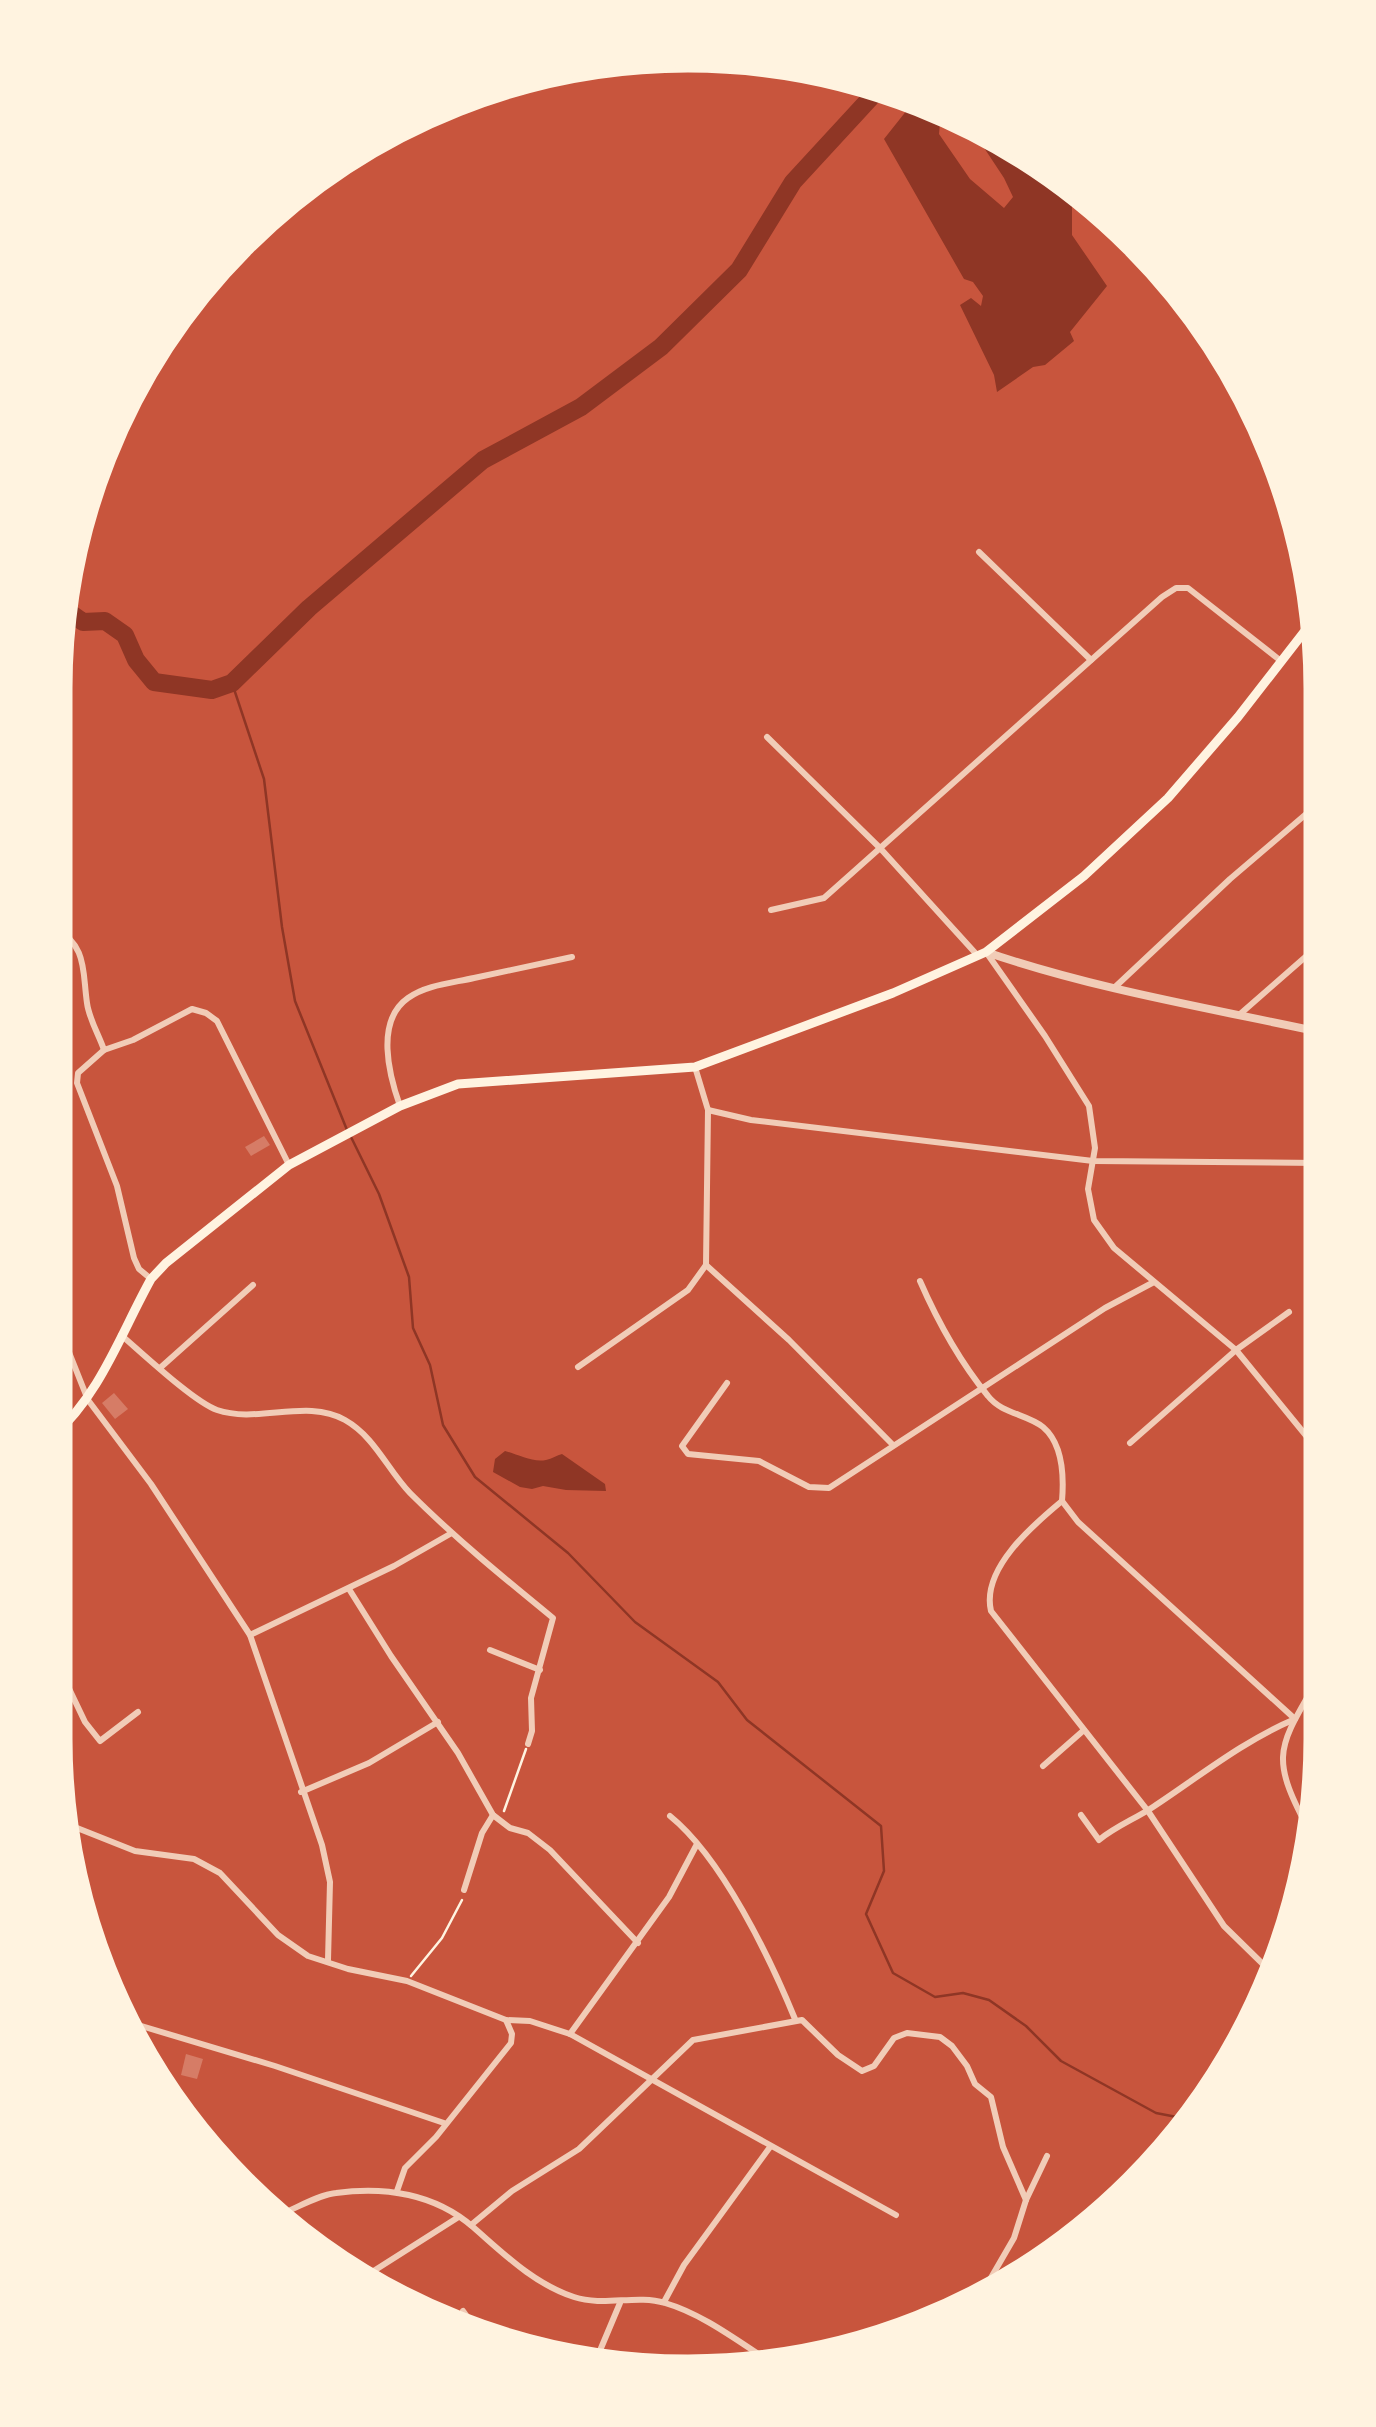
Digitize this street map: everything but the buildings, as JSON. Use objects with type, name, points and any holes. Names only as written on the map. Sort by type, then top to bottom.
[{"type":"main road","points":[[70,1421],[88,1400],[152,1279],[289,1165],[400,1106],[458,1084],[696,1067],[857,1008],[982,954],[1084,876],[1168,798],[1304,634]]},
{"type":"street","points":[[978,552],[1091,660]]},
{"type":"street","points":[[771,910],[824,898],[1176,588],[1188,588],[1282,662]]},
{"type":"street","points":[[767,737],[982,954],[1045,1036],[1089,1106],[1095,1148],[1088,1188],[1094,1220],[1114,1248],[1236,1350],[1306,1434]]},
{"type":"street","points":[[1114,988],[1306,814]]},
{"type":"street","points":[[70,938],[85,964],[87,1007],[104,1050]]},
{"type":"street","points":[[982,954],[1114,988],[1306,1029]]},
{"type":"street","points":[[1239,1015],[1306,956]]},
{"type":"street","points":[[400,1106],[390,1078],[388,1038],[392,1018],[402,1002],[428,988],[572,957]]},
{"type":"street","points":[[152,1279],[139,1269],[134,1258],[116,1186],[77,1083],[78,1073],[104,1050],[133,1040],[192,1009],[206,1013],[217,1021],[289,1165]]},
{"type":"street","points":[[578,1367],[688,1290],[706,1265],[708,1110],[696,1067]]},
{"type":"street","points":[[708,1110],[751,1120],[1092,1162],[1306,1163]]},
{"type":"street","points":[[706,1265],[790,1340],[894,1445]]},
{"type":"street","points":[[920,1280],[930,1303],[990,1398],[1044,1428],[1064,1470],[1062,1501],[1078,1522],[1295,1719]]},
{"type":"street","points":[[727,1383],[682,1446],[688,1454],[759,1461],[819,1490],[838,1484],[982,1386],[1105,1308],[1154,1282]]},
{"type":"street","points":[[160,1368],[253,1285]]},
{"type":"street","points":[[1130,1442],[1236,1350],[1288,1312]]},
{"type":"street","points":[[120,1335],[218,1410],[246,1415],[322,1411],[344,1419],[372,1442],[399,1481],[450,1534],[553,1618],[531,1698],[532,1731],[528,1744]]},
{"type":"street","points":[[70,1355],[88,1400],[151,1484],[250,1635],[322,1845],[330,1882],[328,1961]]},
{"type":"street","points":[[1062,1501],[1033,1525],[1002,1566],[991,1586],[991,1611],[1148,1811],[1224,1926],[1263,1964]]},
{"type":"street","points":[[250,1635],[349,1589],[450,1534]]},
{"type":"street","points":[[349,1589],[438,1722],[493,1815],[550,1850],[638,1942]]},
{"type":"street","points":[[490,1650],[540,1670]]},
{"type":"street","points":[[70,1692],[100,1741],[138,1712]]},
{"type":"street","points":[[1301,1816],[1280,1766],[1281,1754],[1306,1700]]},
{"type":"street","points":[[1081,1815],[1099,1840],[1236,1749],[1295,1719]]},
{"type":"street","points":[[301,1792],[369,1763],[438,1722]]},
{"type":"street","points":[[1043,1766],[1084,1730]]},
{"type":"street","points":[[464,1890],[482,1832],[493,1815]]},
{"type":"street","points":[[670,1816],[698,1843],[760,1945],[794,2020]]},
{"type":"street","points":[[76,1828],[135,1851],[194,1859],[220,1873],[278,1935],[308,1956],[407,1981],[506,2020],[530,2021],[570,2034],[896,2215]]},
{"type":"street","points":[[570,2034],[670,1897],[698,1843]]},
{"type":"street","points":[[397,2191],[405,2168],[436,2136],[510,2043],[512,2034],[506,2020]]},
{"type":"street","points":[[471,2226],[512,2192],[579,2150],[693,2040],[754,2031],[794,2020],[802,2020],[838,2055],[862,2071],[874,2066],[894,2038],[907,2033],[940,2037],[952,2046],[975,2084],[990,2097],[1003,2146],[1026,2200]]},
{"type":"street","points":[[141,2026],[444,2123]]},
{"type":"street","points":[[664,2302],[684,2265],[770,2147]]},
{"type":"street","points":[[991,2277],[1014,2238],[1026,2200],[1047,2156]]},
{"type":"street","points":[[289,2211],[334,2193],[397,2191],[436,2204],[471,2226],[512,2262],[562,2292],[586,2300],[664,2302],[694,2315],[756,2353]]},
{"type":"street","points":[[374,2271],[457,2218]]},
{"type":"street","points":[[600,2351],[620,2302]]},
{"type":"street","points":[[463,2311],[466,2315]]},
{"type":"path","points":[[493,1815],[506,1810],[528,1744]]},
{"type":"path","points":[[407,1981],[442,1938],[462,1904],[464,1890]]},
{"type":"shaded area","points":[[907,110],[940,124],[939,134],[970,179],[1004,208],[1013,197],[982,145],[1072,204],[1072,235],[1107,286],[1070,332],[1074,341],[1045,365],[1033,367],[997,392],[994,375],[960,305],[971,298],[981,306],[983,296],[973,282],[964,279],[884,139]]},
{"type":"shaded area","points":[[505,1451],[541,1461],[562,1454],[605,1484],[606,1491],[520,1487],[493,1472],[495,1459]]},
{"type":"waterway","points":[[74,616],[83,622],[105,621],[125,635],[136,660],[154,682],[212,690],[232,683],[309,608],[483,460],[581,407],[661,347],[739,270],[793,182],[870,98]]},
{"type":"waterway","points":[[232,683],[264,779],[295,1001],[347,1130]]},
{"type":"waterway","points":[[351,1137],[379,1194],[409,1277],[413,1328],[430,1365],[443,1425],[475,1477],[568,1553],[635,1622],[718,1682],[747,1720],[881,1826],[884,1871],[866,1914],[893,1973],[935,1997],[963,1993],[989,2000],[1026,2026],[1061,2061],[1156,2113],[1176,2117]]}]
